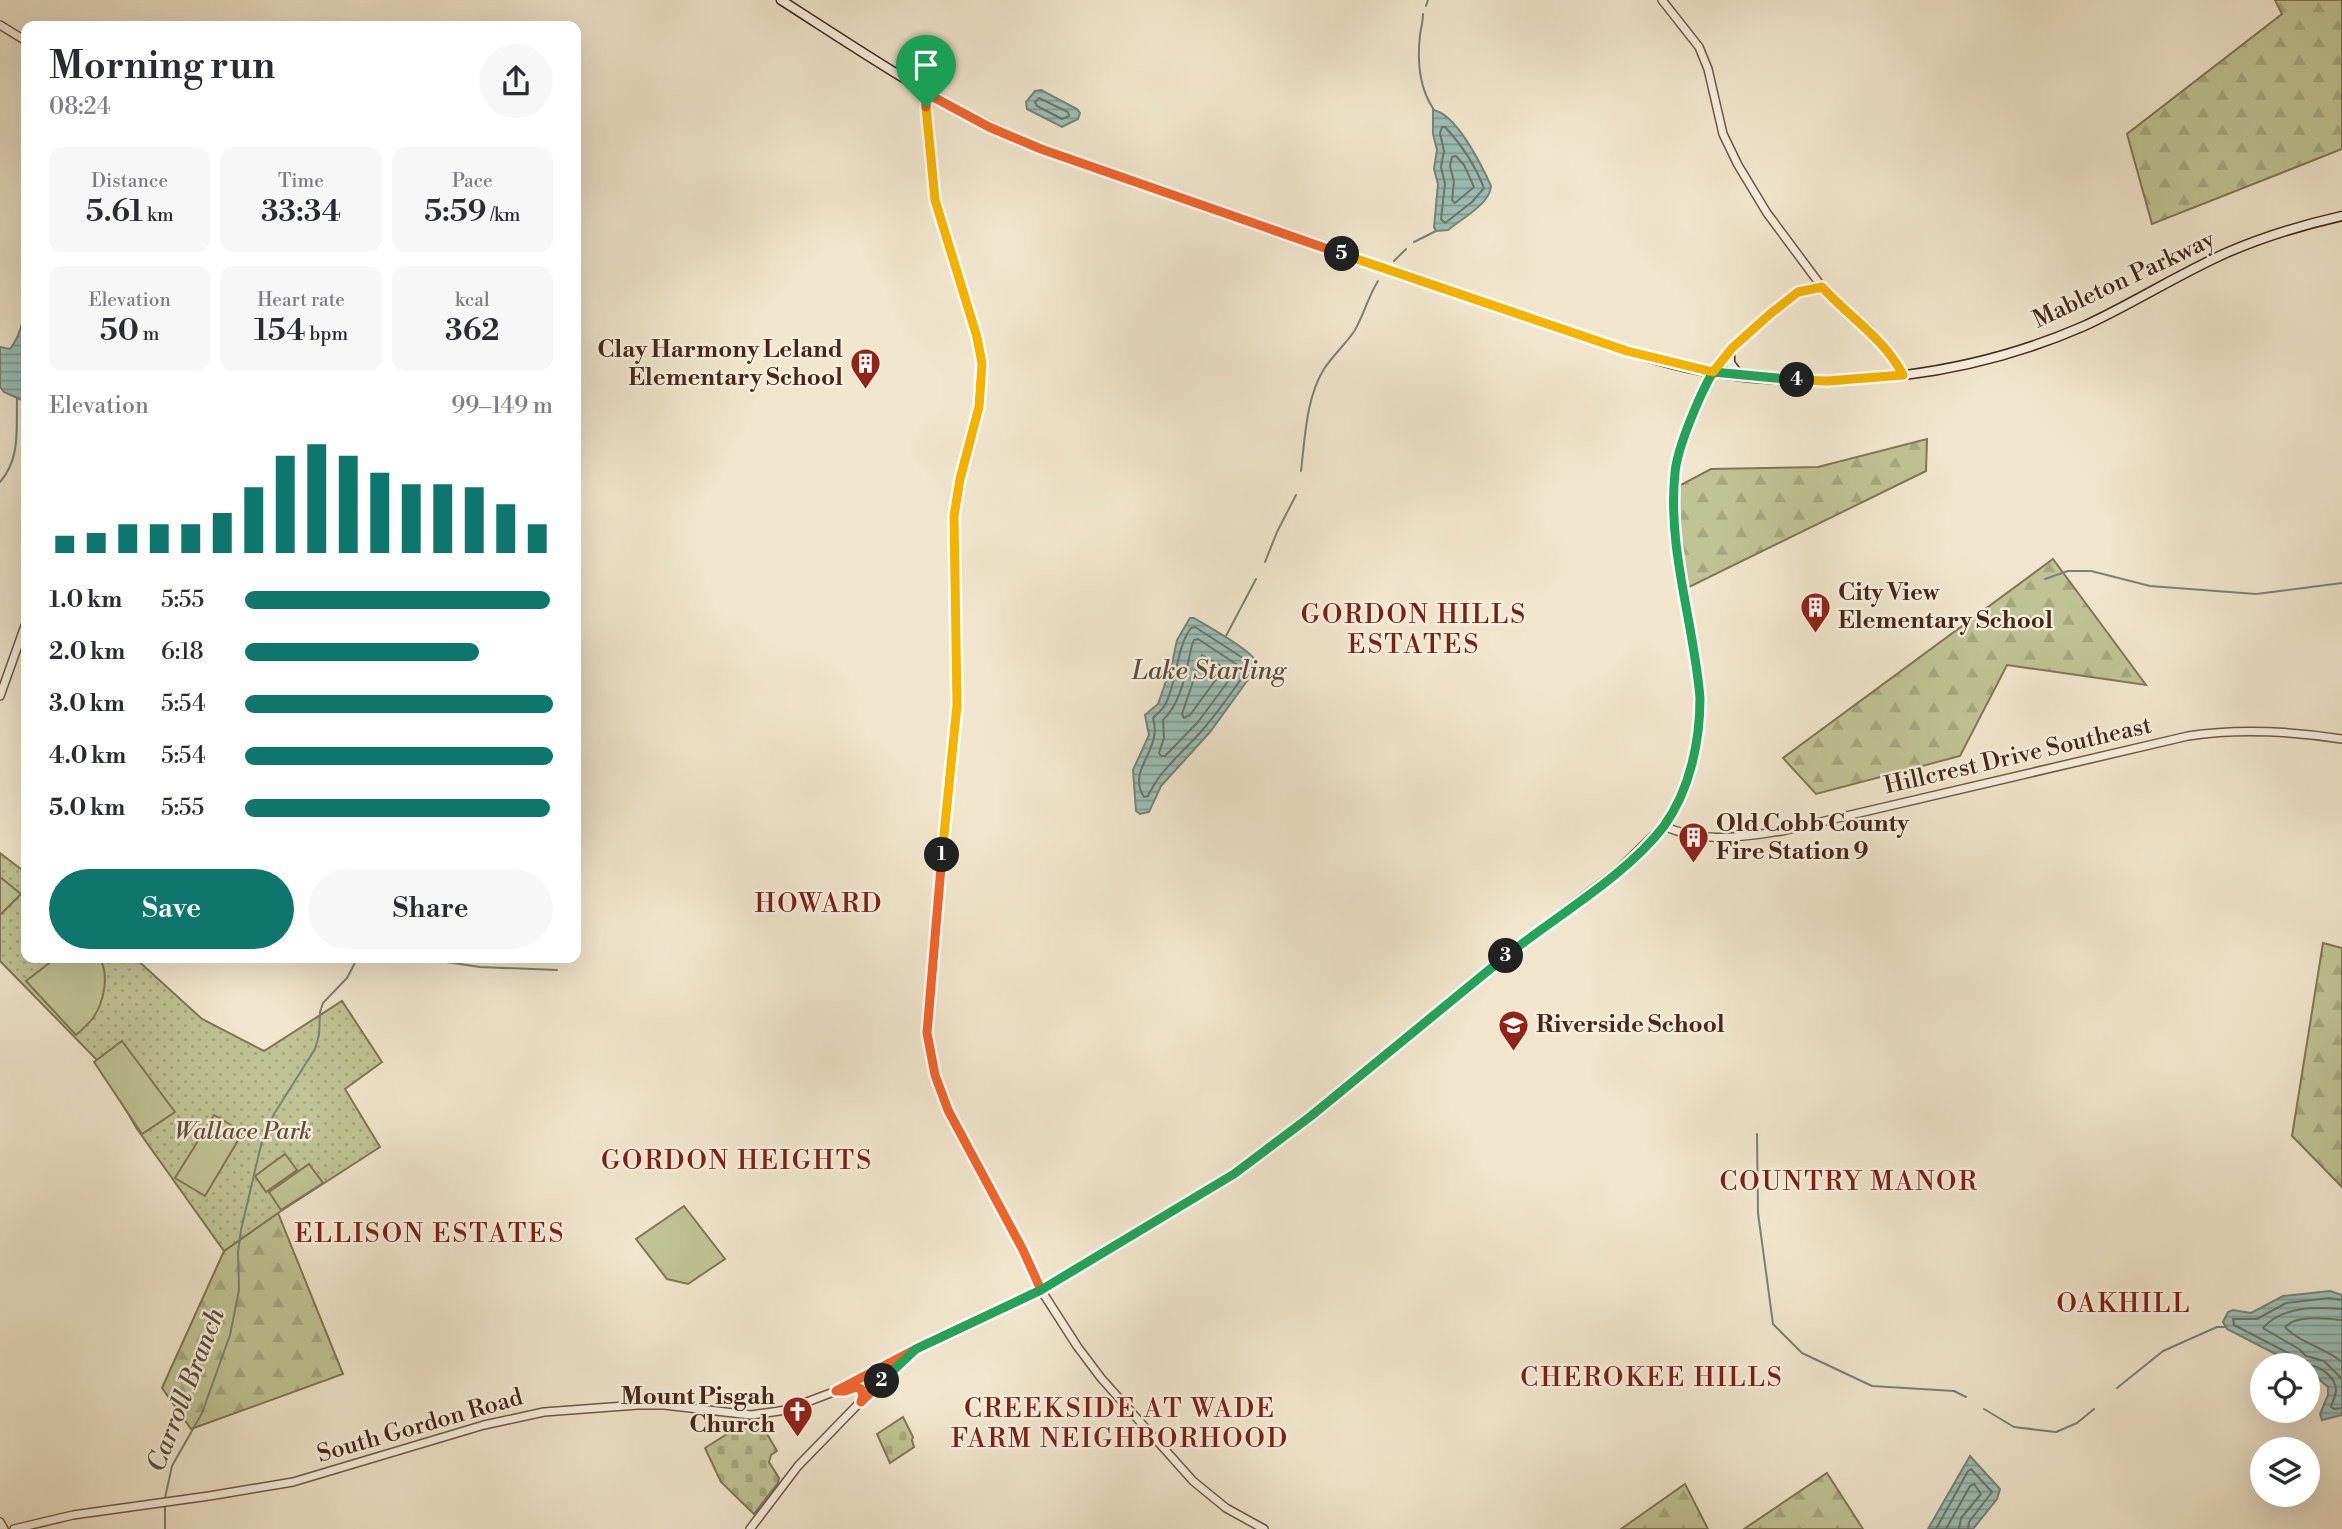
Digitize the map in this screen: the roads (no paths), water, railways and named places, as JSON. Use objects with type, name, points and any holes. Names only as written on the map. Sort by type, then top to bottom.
[{"type":"main road","name":"Mableton Parkway","points":[[781,0],[926,93],[989,127],[1073,161],[1571,333],[1658,360],[1713,372],[1828,381],[1903,375],[1979,361],[2053,338],[2093,322],[2227,253],[2284,231],[2342,216]]},
{"type":"main road","points":[[1730,350],[1730,363],[1739,375]]},
{"type":"street","points":[[1662,0],[1699,47],[1708,69],[1720,124],[1744,175],[1786,241],[1837,304],[1869,329],[1903,375]]},
{"type":"street","points":[[0,25],[21,38]]},
{"type":"street","points":[[926,93],[935,200],[977,337],[982,364],[979,407],[960,479],[954,516],[957,705],[927,1033],[935,1075],[948,1110],[1023,1250],[1041,1290],[1077,1346],[1101,1378],[1194,1481],[1226,1508],[1264,1529]]},
{"type":"street","name":"South Gordon Road","points":[[14,1529],[73,1515],[293,1482],[484,1425],[544,1412],[664,1405],[751,1415],[786,1410],[836,1391],[916,1349],[1041,1290],[1234,1174],[1278,1142],[1524,942],[1616,872],[1664,826],[1678,802],[1692,767],[1700,717],[1699,680],[1675,534],[1675,471],[1704,387],[1730,350],[1798,292],[1822,287]]},
{"type":"street","points":[[0,696],[21,638]]},
{"type":"street","name":"Hillcrest Drive Southeast","points":[[1664,826],[1702,838],[1715,839],[1782,831],[2218,731],[2277,732],[2342,739]]},
{"type":"street","points":[[750,1529],[799,1466],[916,1349]]},
{"type":"street","points":[[861,1402],[867,1393],[862,1377]]},
{"type":"street","points":[[836,1391],[856,1387],[861,1389],[861,1402]]},
{"type":"street","points":[[0,1522],[4,1529]]},
{"type":"water","points":[[1041,90],[1077,109],[1080,113],[1078,119],[1062,127],[1027,109],[1026,102],[1035,91]]},
{"type":"water","points":[[1433,110],[1442,113],[1459,130],[1491,186],[1486,199],[1474,211],[1448,230],[1436,231],[1434,227],[1438,184],[1434,169],[1437,150],[1433,134]]},
{"type":"water","points":[[21,328],[21,400],[4,392],[0,387],[0,347],[10,349]]},
{"type":"water","name":"Lake Starling","points":[[1190,618],[1200,621],[1244,649],[1254,659],[1255,670],[1210,732],[1161,786],[1149,812],[1140,814],[1136,811],[1133,770],[1149,735],[1145,715],[1158,704],[1177,640]]},
{"type":"water","points":[[2330,1291],[2342,1295],[2342,1415],[2322,1420],[2320,1414],[2328,1395],[2328,1387],[2320,1380],[2320,1353],[2274,1353],[2227,1329],[2223,1322],[2228,1312],[2233,1310],[2251,1313],[2283,1296]]},
{"type":"water","points":[[1970,1456],[2000,1489],[1997,1499],[1973,1529],[1928,1529]]},
{"type":"waterway","points":[[1426,6],[1428,0]]},
{"type":"waterway","points":[[1423,14],[1419,45],[1420,74],[1425,93],[1434,110]]},
{"type":"waterway","points":[[1414,242],[1436,231]]},
{"type":"waterway","points":[[1394,261],[1406,249]]},
{"type":"waterway","points":[[1301,471],[1307,418],[1318,380],[1355,330],[1378,281]]},
{"type":"waterway","points":[[0,482],[7,473],[14,453],[17,399]]},
{"type":"waterway","points":[[1265,562],[1296,495]]},
{"type":"waterway","points":[[2045,579],[2068,571],[2091,571],[2150,586],[2256,594],[2342,583]]},
{"type":"waterway","points":[[1226,636],[1256,579]]},
{"type":"waterway","name":"Carroll Branch","points":[[165,1498],[172,1466],[202,1413],[230,1335],[239,1290],[238,1252],[241,1230],[262,1141],[274,1114],[315,1049],[323,1003],[347,978],[355,963]]},
{"type":"waterway","points":[[453,963],[480,967],[557,970]]},
{"type":"waterway","points":[[1757,1134],[1758,1213],[1773,1324],[1802,1353],[1872,1386],[1954,1391],[1966,1397]]},
{"type":"waterway","points":[[2117,1388],[2163,1351],[2217,1327],[2225,1327]]},
{"type":"waterway","points":[[1984,1409],[2014,1427],[2056,1432],[2077,1423],[2094,1409]]},
{"type":"waterway","name":"Carroll Branch","points":[[165,1504],[165,1529]]},
{"type":"place","name":"Clay Harmony Leland Elementary School","points":[[866,391]]},
{"type":"place","name":"City View Elementary School","points":[[1815,634]]},
{"type":"place","name":"Old Cobb County Fire Station 9","points":[[1693,865]]},
{"type":"place","name":"Riverside School","points":[[1513,1052]]},
{"type":"place","name":"Mount Pisgah Church","points":[[798,1438]]},
{"type":"district","name":"GORDON HILLS ESTATES","points":[[1414,630]]},
{"type":"district","name":"HOWARD","points":[[819,904]]},
{"type":"district","name":"GORDON HEIGHTS","points":[[737,1161]]},
{"type":"district","name":"COUNTRY MANOR","points":[[1849,1182]]},
{"type":"district","name":"ELLISON ESTATES","points":[[430,1234]]},
{"type":"district","name":"OAKHILL","points":[[2124,1304]]},
{"type":"district","name":"CHEROKEE HILLS","points":[[1652,1378]]},
{"type":"district","name":"CREEKSIDE AT WADE FARM NEIGHBORHOOD","points":[[1120,1424]]},
{"type":"park label","name":"Wallace Park","points":[[243,1132]]}]
